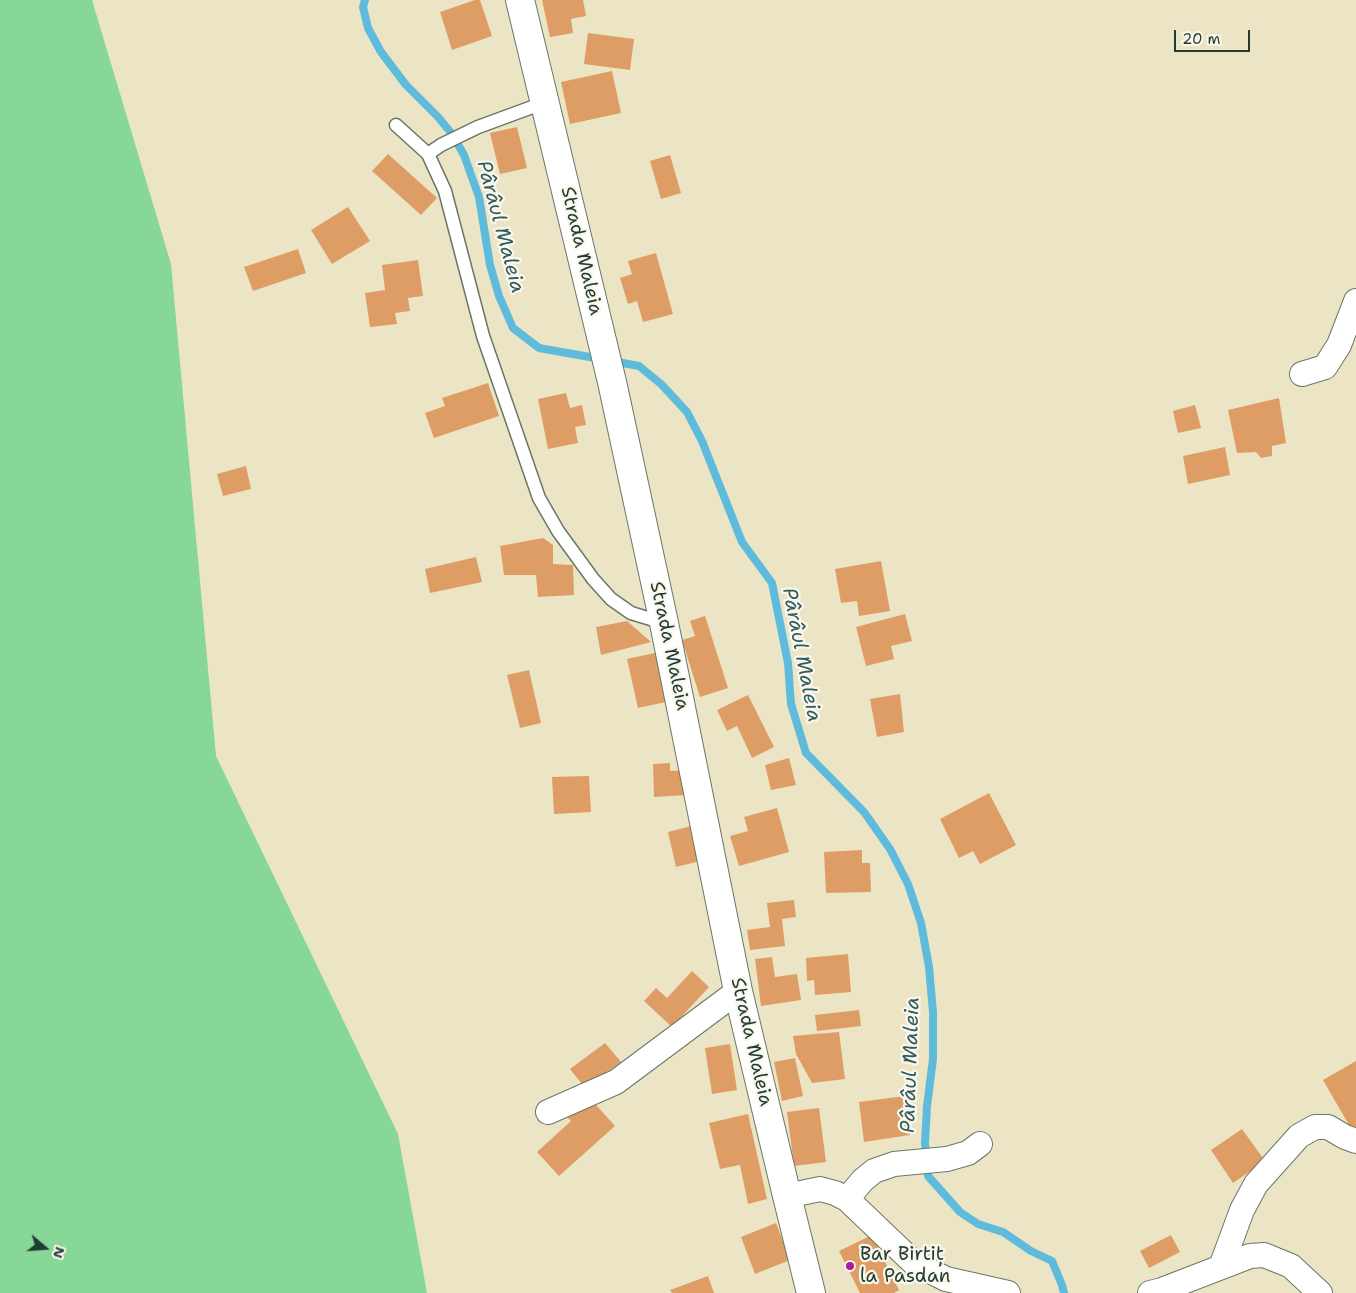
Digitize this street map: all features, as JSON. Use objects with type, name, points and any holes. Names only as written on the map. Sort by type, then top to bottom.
[{"type":"main road","name":"Strada Maleia","points":[[520,0],[612,382],[664,623],[738,991],[786,1196],[811,1293]]},
{"type":"street","points":[[1302,374],[1325,367],[1339,345],[1356,301]]},
{"type":"street","points":[[548,1112],[616,1082],[738,991]]},
{"type":"street","points":[[1221,1267],[1242,1210],[1256,1184],[1299,1136],[1315,1126],[1328,1127],[1356,1142]]},
{"type":"street","points":[[847,1199],[862,1180],[874,1171],[894,1164],[944,1160],[968,1154],[980,1144]]},
{"type":"street","points":[[786,1196],[820,1189],[835,1193],[847,1199],[914,1263],[946,1279],[1008,1293]]},
{"type":"street","points":[[1150,1293],[1250,1256],[1264,1255],[1291,1266],[1320,1293]]},
{"type":"lane","points":[[428,154],[441,145],[478,127],[546,102]]},
{"type":"lane","points":[[396,125],[428,154],[445,191],[483,336],[539,498],[564,539],[593,579],[611,599],[631,613],[664,623]]},
{"type":"green space","points":[[0,0],[92,0],[171,264],[216,756],[398,1134],[427,1293],[0,1293]]},
{"type":"building","points":[[480,0],[492,36],[452,50],[440,12]]},
{"type":"building","points":[[542,0],[583,0],[586,16],[571,19],[573,33],[550,37]]},
{"type":"building","points":[[588,33],[634,39],[630,70],[584,64]]},
{"type":"building","points":[[612,71],[621,113],[570,124],[561,82]]},
{"type":"building","points":[[517,127],[527,168],[500,174],[490,133]]},
{"type":"building","points":[[388,154],[437,198],[421,215],[372,171]]},
{"type":"building","points":[[670,155],[681,193],[661,199],[650,161]]},
{"type":"building","points":[[348,207],[370,241],[332,264],[311,230]]},
{"type":"building","points":[[298,249],[306,273],[253,291],[244,267]]},
{"type":"building","points":[[656,253],[673,314],[643,322],[637,301],[628,304],[620,278],[632,274],[628,261]]},
{"type":"building","points":[[418,260],[423,296],[408,298],[410,311],[395,313],[397,324],[370,327],[365,293],[385,290],[382,265]]},
{"type":"building","points":[[488,383],[499,416],[434,438],[425,413],[445,406],[442,398]]},
{"type":"building","points":[[566,393],[570,408],[582,405],[586,425],[575,427],[578,443],[548,449],[538,399]]},
{"type":"building","points":[[1279,398],[1286,443],[1272,446],[1272,456],[1261,458],[1256,452],[1237,453],[1228,410]]},
{"type":"building","points":[[1195,405],[1201,428],[1178,433],[1173,411]]},
{"type":"building","points":[[1225,447],[1230,475],[1188,484],[1183,456]]},
{"type":"building","points":[[246,466],[251,489],[223,496],[217,474]]},
{"type":"building","points":[[543,538],[553,545],[553,564],[573,565],[574,595],[538,597],[536,575],[504,575],[500,546]]},
{"type":"building","points":[[476,557],[482,582],[430,593],[425,569]]},
{"type":"building","points":[[881,561],[890,611],[859,616],[857,601],[841,603],[835,569]]},
{"type":"building","points":[[905,614],[912,641],[891,646],[894,659],[866,666],[856,627]]},
{"type":"building","points":[[705,616],[728,688],[700,697],[682,640],[695,636],[690,621]]},
{"type":"building","points":[[627,621],[651,642],[601,655],[596,627]]},
{"type":"building","points":[[655,653],[666,702],[638,708],[627,659]]},
{"type":"building","points":[[529,670],[541,723],[520,728],[507,675]]},
{"type":"building","points":[[900,694],[904,732],[877,737],[870,699]]},
{"type":"building","points":[[748,695],[774,747],[752,758],[737,726],[727,731],[717,710]]},
{"type":"building","points":[[789,758],[796,785],[771,790],[765,765]]},
{"type":"building","points":[[670,763],[670,771],[686,770],[687,795],[654,797],[653,764]]},
{"type":"building","points":[[589,776],[591,812],[554,814],[552,777]]},
{"type":"building","points":[[989,793],[1016,845],[980,864],[973,851],[959,858],[940,819]]},
{"type":"building","points":[[777,808],[789,852],[739,866],[730,836],[748,831],[744,817]]},
{"type":"building","points":[[695,825],[704,860],[676,867],[668,832]]},
{"type":"building","points":[[862,850],[862,863],[870,863],[871,892],[826,893],[824,852]]},
{"type":"building","points":[[794,900],[796,917],[782,919],[785,946],[750,950],[747,930],[770,927],[767,903]]},
{"type":"building","points":[[848,954],[851,992],[815,995],[814,980],[807,981],[806,958]]},
{"type":"building","points":[[772,957],[775,977],[797,974],[801,1000],[761,1006],[755,959]]},
{"type":"building","points":[[692,971],[709,987],[672,1027],[644,1001],[656,988],[667,998]]},
{"type":"building","points":[[859,1010],[861,1026],[817,1031],[815,1015]]},
{"type":"building","points":[[839,1032],[845,1079],[812,1083],[796,1054],[793,1036]]},
{"type":"building","points":[[605,1043],[621,1062],[585,1088],[570,1069]]},
{"type":"building","points":[[730,1044],[737,1090],[712,1094],[705,1048]]},
{"type":"building","points":[[795,1058],[803,1096],[782,1101],[774,1062]]},
{"type":"building","points":[[1356,1061],[1356,1131],[1353,1132],[1323,1080]]},
{"type":"building","points":[[905,1096],[910,1135],[864,1142],[859,1102]]},
{"type":"building","points":[[589,1097],[615,1126],[559,1176],[537,1152],[571,1121],[567,1117]]},
{"type":"building","points":[[819,1108],[826,1162],[794,1166],[787,1112]]},
{"type":"building","points":[[748,1114],[767,1199],[748,1204],[740,1165],[720,1169],[709,1123]]},
{"type":"building","points":[[1242,1129],[1265,1161],[1233,1183],[1211,1150]]},
{"type":"building","points":[[776,1223],[790,1260],[755,1274],[741,1237]]},
{"type":"building","points":[[872,1235],[899,1290],[894,1293],[860,1293],[839,1251]]},
{"type":"building","points":[[1171,1235],[1180,1252],[1149,1268],[1140,1251]]},
{"type":"building","points":[[708,1276],[714,1293],[672,1293],[670,1290]]},
{"type":"waterway","name":"Pârâul Maleia","points":[[365,0],[363,7],[368,28],[381,52],[406,85],[452,134],[464,155],[479,197],[490,265],[499,296],[513,328],[539,348],[601,359]]},
{"type":"waterway","name":"Pârâul Maleia","points":[[612,361],[639,366],[661,384],[687,412],[702,441],[742,542],[772,583],[788,663],[791,704],[806,753],[864,812],[890,849],[908,884],[921,923],[929,967],[933,1012],[933,1059],[927,1106],[925,1143],[928,1176],[960,1212],[978,1224],[1003,1232],[1031,1251],[1052,1261],[1064,1293]]},
{"type":"place","name":"Bar Birtiț la Pasdan","points":[[850,1266]]}]
